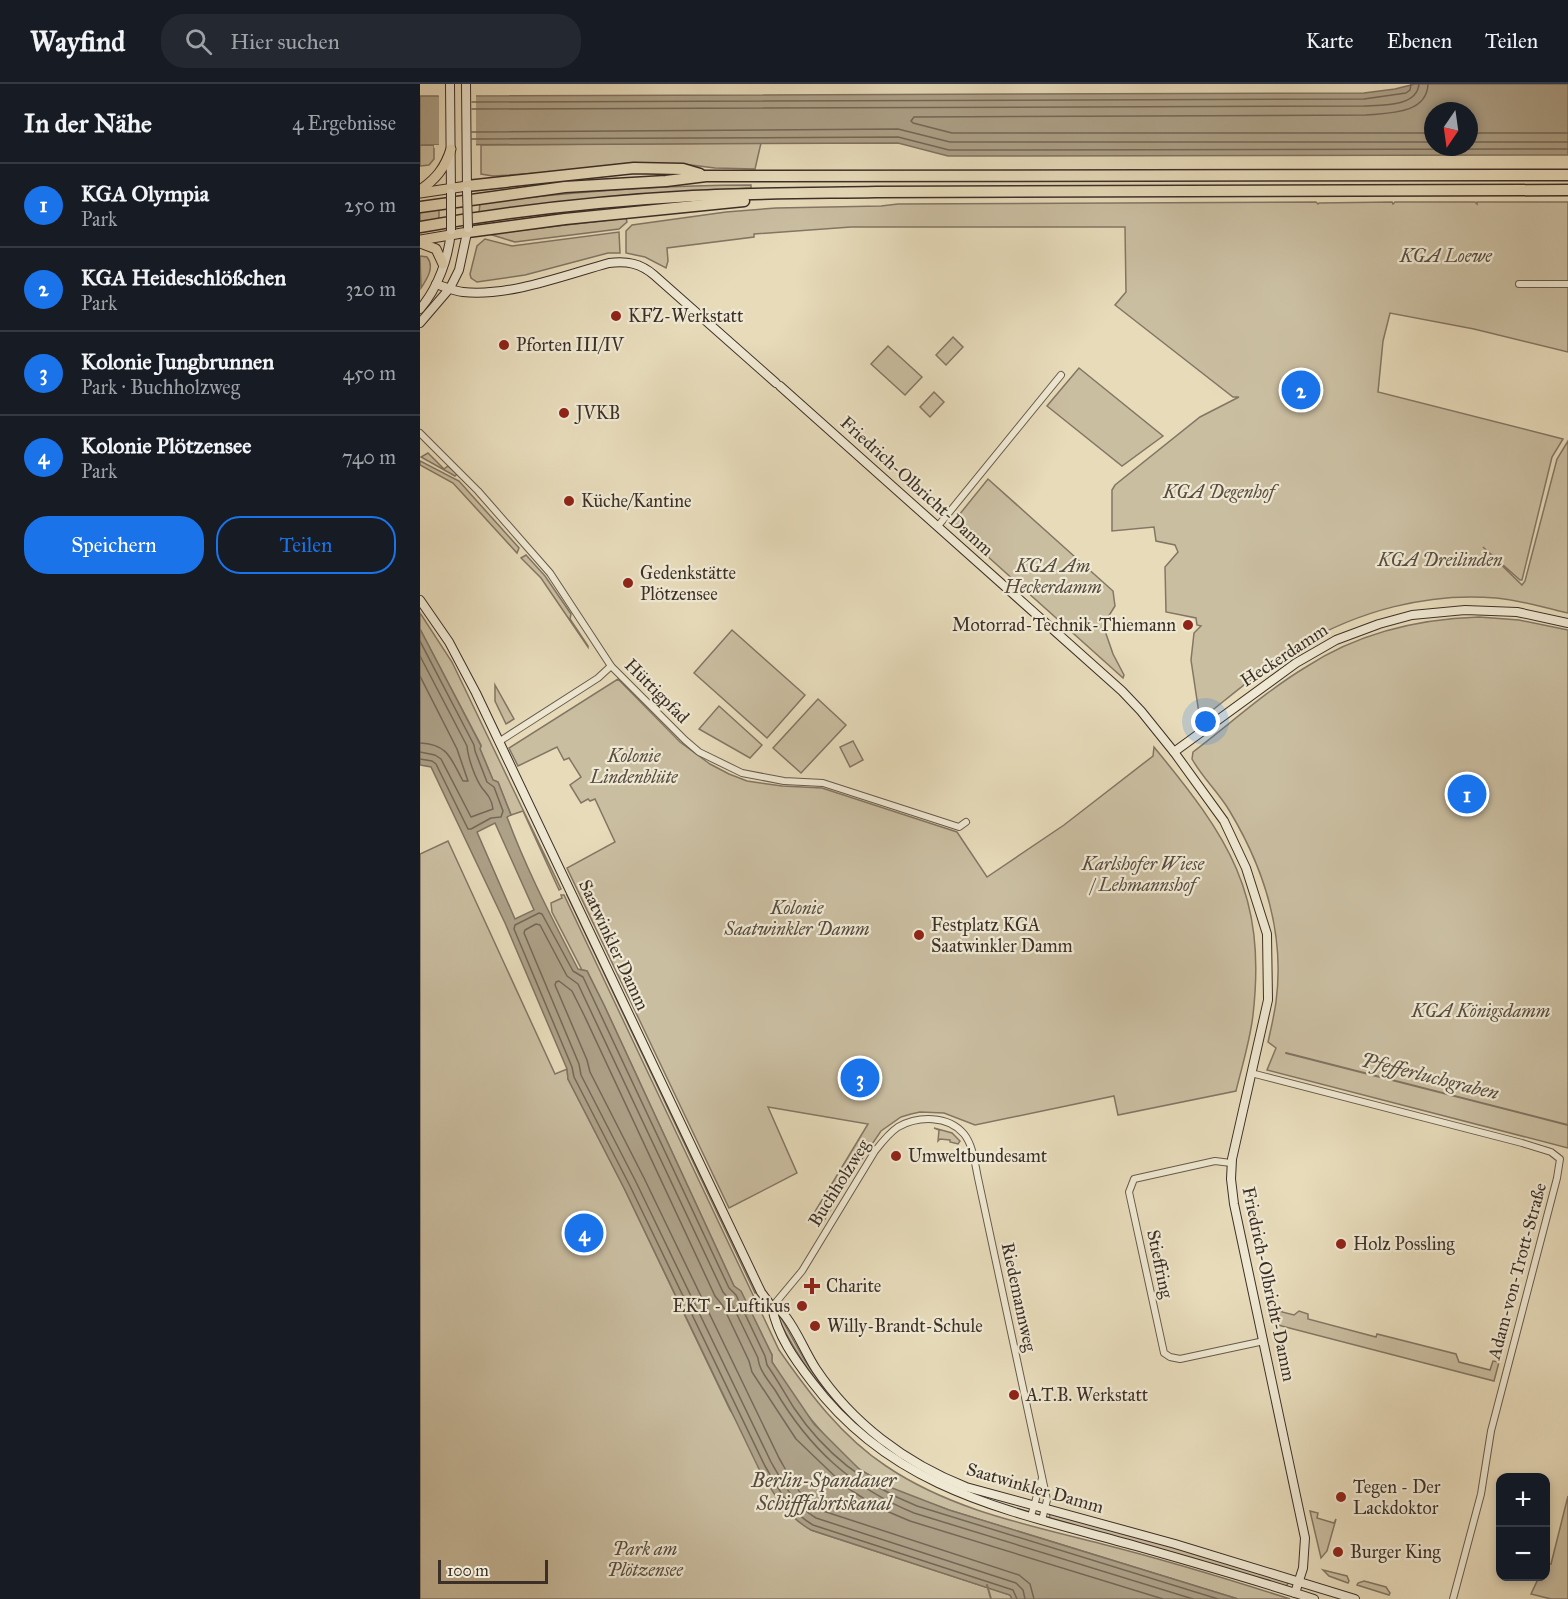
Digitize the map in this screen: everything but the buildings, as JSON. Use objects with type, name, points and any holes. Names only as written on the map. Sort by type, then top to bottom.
[{"type":"highway","points":[[467,188],[634,168],[683,169],[706,176]]},
{"type":"highway","points":[[420,207],[565,187],[666,181],[706,176],[1568,175]]},
{"type":"highway","points":[[420,227],[584,205],[692,196],[876,192],[1568,189]]},
{"type":"highway","points":[[468,230],[754,200],[769,194]]},
{"type":"main road","points":[[420,309],[436,284],[451,232],[450,88]]},
{"type":"main road","points":[[420,323],[450,288],[459,270],[468,230],[466,88]]},
{"type":"main road","points":[[420,191],[442,171],[451,149]]},
{"type":"main road","points":[[420,191],[452,191],[467,188]]},
{"type":"main road","points":[[420,241],[451,232],[468,230]]},
{"type":"main road","points":[[420,241],[436,249],[443,264]]},
{"type":"main road","name":"Friedrich-Olbricht-Damm","points":[[436,284],[462,292],[494,290],[529,284],[609,263],[622,261],[644,266],[1122,691],[1174,752],[1214,807],[1231,834],[1246,868],[1268,934],[1268,1000],[1231,1162],[1234,1204],[1305,1538],[1305,1553],[1295,1593]]},
{"type":"main road","name":"Saatwinkler Damm","points":[[420,600],[449,642],[500,741],[759,1288],[772,1307],[774,1321],[808,1378],[839,1415],[881,1451],[921,1476],[953,1492],[977,1501],[1314,1599]]},
{"type":"main road","name":"Heckerdamm","points":[[1174,752],[1296,663],[1336,640],[1379,624],[1413,615],[1465,609],[1517,612],[1568,623]]},
{"type":"main road","name":"Saatwinkler Damm","points":[[772,1307],[781,1311],[786,1317],[815,1368],[846,1407],[886,1443],[922,1467],[954,1482],[1175,1544],[1355,1599]]},
{"type":"street","points":[[1519,284],[1568,284]]},
{"type":"street","points":[[938,526],[1061,375]]},
{"type":"street","name":"Hüttigpfad","points":[[420,433],[478,491],[536,557],[611,666],[699,752],[729,768],[765,778],[823,783],[959,827],[966,822]]},
{"type":"street","points":[[500,741],[598,678],[611,666]]},
{"type":"street","name":"Adam-von-Trott-Straße","points":[[1251,1073],[1522,1143],[1551,1152],[1560,1159],[1559,1172],[1491,1431],[1481,1494],[1453,1599]]},
{"type":"street","name":"Buchholzweg","points":[[772,1307],[802,1271],[875,1150],[887,1136],[899,1127],[917,1120],[944,1121],[957,1127]]},
{"type":"street","name":"Riedemannweg","points":[[957,1127],[966,1136],[973,1153],[1047,1500],[1042,1520]]},
{"type":"street","name":"Stieffring","points":[[1231,1162],[1215,1161],[1134,1179],[1129,1192],[1164,1353],[1180,1359],[1264,1341]]},
{"type":"street","name":"Riedemannweg","points":[[1031,1516],[1042,1478]]},
{"type":"green space","points":[[761,143],[755,169],[683,164],[493,176],[481,174],[481,145]]},
{"type":"green space","points":[[420,145],[434,145],[434,159],[429,165],[420,166]]},
{"type":"green space","points":[[751,185],[751,188],[681,192],[479,213],[480,203],[548,196],[649,188]]},
{"type":"green space","points":[[1316,202],[1318,204],[1392,202],[1393,204],[1395,202],[1475,202],[1477,204],[1477,202],[1568,202],[1568,352],[1474,329],[1390,313],[1383,341],[1378,392],[1563,439],[1552,457],[1522,580],[1483,547],[1522,585],[1525,581],[1557,459],[1568,441],[1568,613],[1514,600],[1470,597],[1419,601],[1369,614],[1322,634],[1286,654],[1200,720],[1191,660],[1194,633],[1201,626],[1197,625],[1196,618],[1166,612],[1165,567],[1178,552],[1175,545],[1156,541],[1154,527],[1112,531],[1112,490],[1115,485],[1200,417],[1239,397],[1233,397],[1115,305],[1126,292],[1125,227],[851,227],[754,234],[754,237],[667,248],[666,268],[645,257],[626,253],[626,231],[632,225],[726,212],[776,208],[898,204]]},
{"type":"green space","points":[[439,209],[439,219],[420,222],[420,212]]},
{"type":"green space","points":[[626,218],[627,222],[619,229],[515,242],[489,234]]},
{"type":"green space","points":[[619,232],[620,253],[608,253],[525,275],[477,282],[471,278],[477,246],[485,239],[512,246]]},
{"type":"green space","points":[[420,256],[427,257],[430,265],[426,281],[421,288]]},
{"type":"green space","points":[[953,337],[963,347],[946,365],[936,355]]},
{"type":"green space","points":[[888,346],[922,377],[905,395],[871,364]]},
{"type":"green space","points":[[1079,368],[1163,436],[1122,466],[1047,406]]},
{"type":"green space","points":[[934,392],[944,402],[930,417],[920,407]]},
{"type":"green space","points":[[428,453],[444,469],[448,466],[457,474],[455,476],[421,457]]},
{"type":"green space","points":[[420,461],[459,481],[519,548],[517,553],[453,483],[420,465]]},
{"type":"green space","name":"KGA Am Heckerdamm","points":[[988,479],[1113,591],[1115,606],[1103,625],[1113,654],[1124,675],[1123,678],[956,528],[955,520]]},
{"type":"green space","points":[[526,555],[545,576],[571,614],[570,619],[588,647],[541,578],[521,558]]},
{"type":"green space","points":[[420,613],[452,662],[561,889],[559,890],[523,811],[511,815],[498,782],[493,780],[480,749],[481,745],[420,629]]},
{"type":"green space","name":"KGA Königsdamm","points":[[1479,617],[1519,620],[1568,630],[1568,1148],[1267,1070],[1276,1048],[1268,1042],[1278,977],[1277,951],[1269,902],[1262,878],[1241,832],[1225,803],[1192,759],[1193,752],[1262,697],[1291,676],[1346,645],[1411,625]]},
{"type":"green space","points":[[732,630],[805,695],[767,738],[694,673]]},
{"type":"green space","points":[[618,679],[680,742],[710,764],[747,781],[822,788],[957,832],[987,877],[1064,825],[1153,756],[1154,747],[1203,810],[1222,839],[1247,900],[1254,934],[1256,972],[1252,1025],[1236,1091],[1118,1115],[1114,1096],[975,1125],[944,1113],[920,1112],[901,1117],[881,1131],[853,1172],[842,1167],[868,1124],[768,1107],[797,1173],[729,1208],[567,868],[615,842],[595,799],[590,801],[588,799],[581,803],[570,785],[581,777],[569,758],[564,760],[557,747],[518,766],[509,748]]},
{"type":"green space","points":[[495,685],[514,719],[506,724],[495,701]]},
{"type":"green space","points":[[818,699],[846,725],[801,773],[773,748]]},
{"type":"green space","points":[[719,706],[762,745],[750,758],[699,729]]},
{"type":"green space","points":[[853,741],[863,760],[850,767],[840,747]]},
{"type":"green space","name":"Park am Plötzensee","points":[[448,841],[555,1074],[567,1069],[568,1079],[624,1188],[730,1410],[811,1530],[1010,1595],[1012,1599],[420,1599],[420,854]]},
{"type":"green space","points":[[561,895],[564,895],[779,1350],[814,1398],[855,1442],[886,1466],[911,1481],[963,1505],[1018,1523],[1173,1563],[1290,1599],[1238,1599],[949,1510],[896,1491],[859,1469],[832,1444],[799,1405],[772,1362],[772,1355],[741,1292],[734,1286],[604,1005],[587,971],[582,970],[552,912],[551,903],[562,898]]},
{"type":"green space","points":[[568,895],[757,1293],[755,1293]]},
{"type":"green space","points":[[934,1128],[952,1133],[960,1141],[958,1144],[950,1140],[940,1139],[938,1141],[939,1130]]},
{"type":"green space","points":[[839,1172],[850,1178],[823,1222],[811,1218]]},
{"type":"green space","points":[[1266,1302],[1281,1306],[1282,1312],[1294,1315],[1299,1311],[1308,1314],[1308,1319],[1376,1337],[1377,1334],[1456,1354],[1459,1362],[1490,1370],[1493,1361],[1499,1362],[1494,1381],[1270,1323]]},
{"type":"green space","points":[[780,1316],[821,1385],[857,1424],[856,1426],[812,1375],[786,1333],[778,1318]]},
{"type":"green space","points":[[1568,1496],[1568,1599],[1551,1599],[1531,1594],[1537,1581],[1550,1581],[1551,1564]]},
{"type":"green space","points":[[1310,1511],[1318,1513],[1317,1518],[1334,1523],[1336,1519],[1327,1551],[1321,1558]]},
{"type":"green space","points":[[1050,1514],[1168,1545],[1289,1581],[1286,1587],[1049,1519]]},
{"type":"green space","points":[[1323,1570],[1347,1576],[1349,1581],[1348,1583],[1329,1576]]},
{"type":"green space","points":[[1364,1581],[1386,1587],[1389,1595],[1357,1585]]},
{"type":"water","points":[[1415,84],[1568,84],[1568,155],[1478,155],[1478,102],[1424,102],[1424,155],[948,156],[898,143],[420,145],[420,96],[1364,93]]},
{"type":"water","name":"Berlin-Spandauer Schifffahrtskanal","points":[[420,629],[481,746],[480,749],[493,780],[498,782],[511,815],[507,817],[540,894],[578,969],[587,971],[604,1005],[734,1286],[741,1291],[772,1355],[772,1362],[814,1424],[859,1469],[887,1486],[949,1510],[1238,1599],[1012,1599],[1010,1595],[811,1530],[787,1511],[759,1469],[624,1188],[568,1079],[567,1069],[505,923],[431,767],[420,765]],"holes":[[[495,823],[534,910],[515,919],[477,832]]]},
{"type":"pier","points":[[437,93],[478,93],[476,95],[476,146],[481,148],[434,148],[434,145],[439,145],[439,96]]},
{"type":"waterway","name":"Pfefferluchgraben","points":[[1286,1053],[1568,1125]]},
{"type":"waterway","points":[[987,1585],[991,1599]]},
{"type":"place","name":"KFZ-Werkstatt","points":[[616,316]]},
{"type":"place","name":"Pforten III/IV","points":[[504,345]]},
{"type":"place","name":"KGA Heideschlößchen","points":[[1301,390]]},
{"type":"place","name":"JVKB","points":[[564,413]]},
{"type":"place","name":"Küche/Kantine","points":[[569,501]]},
{"type":"place","name":"Gedenkstätte Plötzensee","points":[[628,583]]},
{"type":"place","name":"Motorrad-Technik-Thiemann","points":[[1188,625]]},
{"type":"place","name":"KGA Olympia","points":[[1467,794]]},
{"type":"place","name":"Festplatz KGA Saatwinkler Damm","points":[[919,935]]},
{"type":"place","name":"Kolonie Jungbrunnen","points":[[860,1078]]},
{"type":"place","name":"Umweltbundesamt","points":[[896,1156]]},
{"type":"place","name":"Kolonie Plötzensee","points":[[584,1233]]},
{"type":"place","name":"Holz Possling","points":[[1341,1244]]},
{"type":"place","name":"Charite","points":[[812,1286]]},
{"type":"place","name":"EKT - Luftikus","points":[[802,1306]]},
{"type":"place","name":"Willy-Brandt-Schule","points":[[815,1326]]},
{"type":"place","name":"A.T.B. Werkstatt","points":[[1014,1395]]},
{"type":"place","name":"Tegen - Der Lackdoktor","points":[[1341,1497]]},
{"type":"place","name":"Burger King","points":[[1338,1552]]},
{"type":"park label","name":"KGA Loewe","points":[[1446,256]]},
{"type":"park label","name":"KGA Degenhof","points":[[1219,492]]},
{"type":"park label","name":"KGA Dreilinden","points":[[1440,560]]},
{"type":"park label","name":"Kolonie Lindenblüte","points":[[634,766]]},
{"type":"park label","name":"Karlshofer Wiese / Lehmannshof","points":[[1143,874]]},
{"type":"park label","name":"Kolonie Saatwinkler Damm","points":[[797,918]]}]
